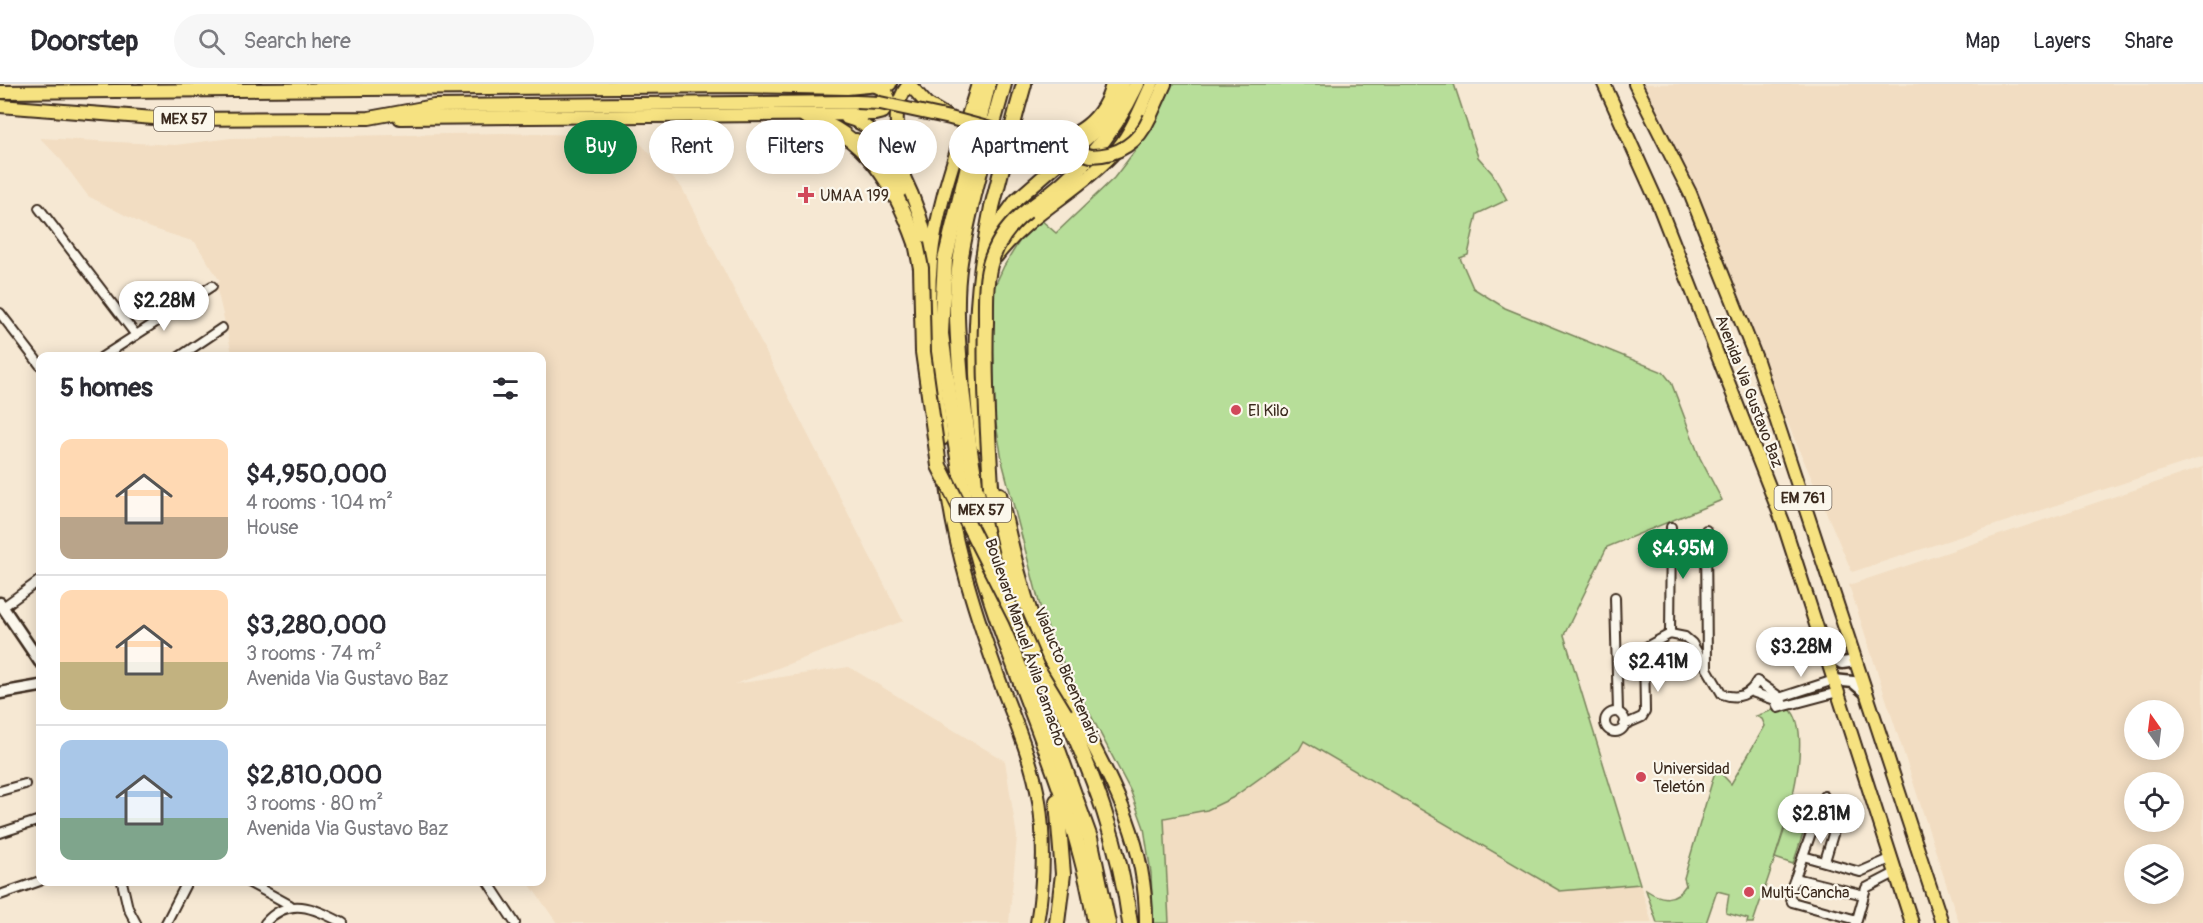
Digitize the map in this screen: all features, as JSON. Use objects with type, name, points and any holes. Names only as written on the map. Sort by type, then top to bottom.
[{"type":"highway","name":"Boulevard Manuel Ávila Camacho","points":[[988,84],[945,260],[941,334],[963,498],[982,574],[1082,861],[1095,923]]},
{"type":"highway","name":"Boulevard Manuel Ávila Camacho","points":[[1004,84],[974,192],[960,263],[957,332],[967,437],[977,494],[1012,630],[1090,838],[1108,923]]},
{"type":"highway","name":"Viaducto Bicentenario","points":[[1024,84],[992,207],[977,293],[976,374],[991,487],[1022,609],[1037,653],[1106,810],[1123,874],[1130,923]]},
{"type":"highway","points":[[991,487],[985,364],[989,270],[995,250],[1005,233],[1027,211],[1054,191],[1096,151],[1121,118],[1132,85]]},
{"type":"highway","points":[[805,116],[829,125],[851,138],[871,158],[922,244],[923,352],[939,466],[1016,619],[1036,668],[1065,714]]},
{"type":"highway","points":[[889,174],[896,198]]},
{"type":"highway","name":"MEX 57","points":[[1054,776],[1063,874],[1057,923]]},
{"type":"main road","points":[[738,85],[876,86],[890,84]]},
{"type":"main road","points":[[922,244],[905,182],[896,114],[901,95],[909,84],[927,104],[950,118]]},
{"type":"main road","name":"Boulevard Manuel Ávila Camacho","points":[[978,84],[947,188],[931,260],[930,336],[949,503],[983,636],[1031,765],[1039,800],[1043,877],[1037,923]]},
{"type":"main road","name":"Boulevard Manuel Ávila Camacho","points":[[1029,84],[990,236],[983,278],[980,334],[984,414],[989,451],[1026,600],[1045,649],[1104,764],[1130,823],[1141,866],[1146,923]]},
{"type":"main road","points":[[1089,124],[1106,103],[1112,84]]},
{"type":"main road","points":[[983,278],[994,260],[1015,235],[1112,156],[1130,131],[1152,84]]},
{"type":"main road","points":[[1089,154],[1107,155],[1122,150],[1136,139],[1150,117],[1165,84]]},
{"type":"main road","name":"Avenida Via Gustavo Baz","points":[[1604,84],[1659,206],[1783,522],[1912,923]]},
{"type":"main road","name":"Avenida Via Gustavo Baz","points":[[1635,84],[1690,193],[1757,362],[1942,923]]},
{"type":"main road","name":"MEX 57","points":[[0,92],[738,85]]},
{"type":"main road","points":[[990,236],[1016,200],[1107,121],[1132,85]]},
{"type":"main road","points":[[369,118],[836,116],[883,112],[889,106],[890,98],[883,88],[876,86]]},
{"type":"main road","name":"MEX 57","points":[[0,106],[167,119],[369,118],[434,106],[856,102],[890,105],[958,120]]},
{"type":"main road","points":[[836,116],[858,121],[879,135],[905,182]]},
{"type":"main road","points":[[851,138],[857,141]]},
{"type":"main road","points":[[891,174],[931,260]]},
{"type":"street","points":[[39,208],[136,335]]},
{"type":"street","points":[[110,352],[212,286]]},
{"type":"street","points":[[0,313],[36,360]]},
{"type":"street","points":[[186,352],[222,328]]},
{"type":"street","points":[[1670,634],[1671,527]]},
{"type":"street","points":[[1706,530],[1707,670]]},
{"type":"street","points":[[36,583],[2,605],[36,656]]},
{"type":"street","points":[[1615,597],[1617,712],[1623,717],[1624,725]]},
{"type":"street","points":[[1617,712],[1607,715],[1606,726],[1616,732],[1624,725],[1642,717],[1645,712],[1644,648],[1670,634],[1685,637],[1692,643],[1722,694],[1736,697],[1752,692],[1780,701],[1853,682],[1868,694]]},
{"type":"street","points":[[1825,652],[1842,663],[1856,661]]},
{"type":"street","points":[[1752,692],[1757,681],[1780,701]]},
{"type":"street","points":[[1780,701],[1836,686]]},
{"type":"street","points":[[0,693],[36,687]]},
{"type":"street","points":[[0,790],[25,784]]},
{"type":"street","points":[[1824,796],[1789,894],[1792,902],[1856,922],[1868,886],[1895,873]]},
{"type":"street","points":[[0,833],[36,821]]},
{"type":"street","points":[[1825,861],[1834,831]]},
{"type":"street","points":[[1803,856],[1860,872],[1890,859]]},
{"type":"street","points":[[1795,878],[1864,896]]},
{"type":"street","points":[[0,895],[36,882]]},
{"type":"street","points":[[123,886],[128,908],[136,923]]},
{"type":"street","points":[[166,923],[186,886]]},
{"type":"street","points":[[255,886],[290,906]]},
{"type":"street","points":[[491,886],[515,923]]},
{"type":"street","points":[[266,923],[280,910],[290,906],[311,907],[343,923]]},
{"type":"shaded area","points":[[1641,84],[2203,84],[2203,457],[1852,572]]},
{"type":"shaded area","points":[[502,133],[564,134],[564,174],[637,174],[637,143],[641,144],[649,153],[649,174],[669,174],[682,188],[903,621],[735,684],[849,667],[1005,761],[1017,837],[1009,923],[557,923],[531,886],[546,886],[546,352],[232,352],[216,285],[220,281],[195,242],[148,227],[88,196],[62,161],[40,138],[175,145],[231,138]]},
{"type":"shaded area","points":[[2203,467],[2203,923],[1959,923],[1849,585]]},
{"type":"shaded area","points":[[1304,741],[1560,891],[1640,884],[1652,923],[1169,923],[1164,818],[1207,810]]},
{"type":"green space","points":[[1170,84],[1454,84],[1478,157],[1492,173],[1507,200],[1477,214],[1468,255],[1460,258],[1473,288],[1505,308],[1663,372],[1671,382],[1700,458],[1722,500],[1607,547],[1564,635],[1640,884],[1560,891],[1304,741],[1299,750],[1232,798],[1207,810],[1164,818],[1169,923],[1153,923],[1151,873],[1144,828],[1131,792],[1053,643],[1040,606],[1003,465],[995,419],[992,292],[1004,266],[1022,237],[1041,220],[1056,233],[1114,178],[1144,139]]},
{"type":"green space","points":[[1789,708],[1798,725],[1800,750],[1796,779],[1789,812],[1753,923],[1747,923],[1748,919],[1726,913],[1729,894],[1717,891],[1706,923],[1657,923],[1646,890],[1667,898],[1682,891],[1686,885],[1684,878],[1716,768],[1731,784],[1765,726],[1762,719],[1756,716],[1773,710]]},
{"type":"green space","points":[[1788,819],[1806,825],[1793,864],[1775,858]]},
{"type":"place","name":"UMAA 199","points":[[806,195]]},
{"type":"place","name":"El Kilo","points":[[1236,410]]},
{"type":"place","name":"Universidad Teletón","points":[[1641,777]]},
{"type":"place","name":"Multi-Cancha","points":[[1749,892]]}]
